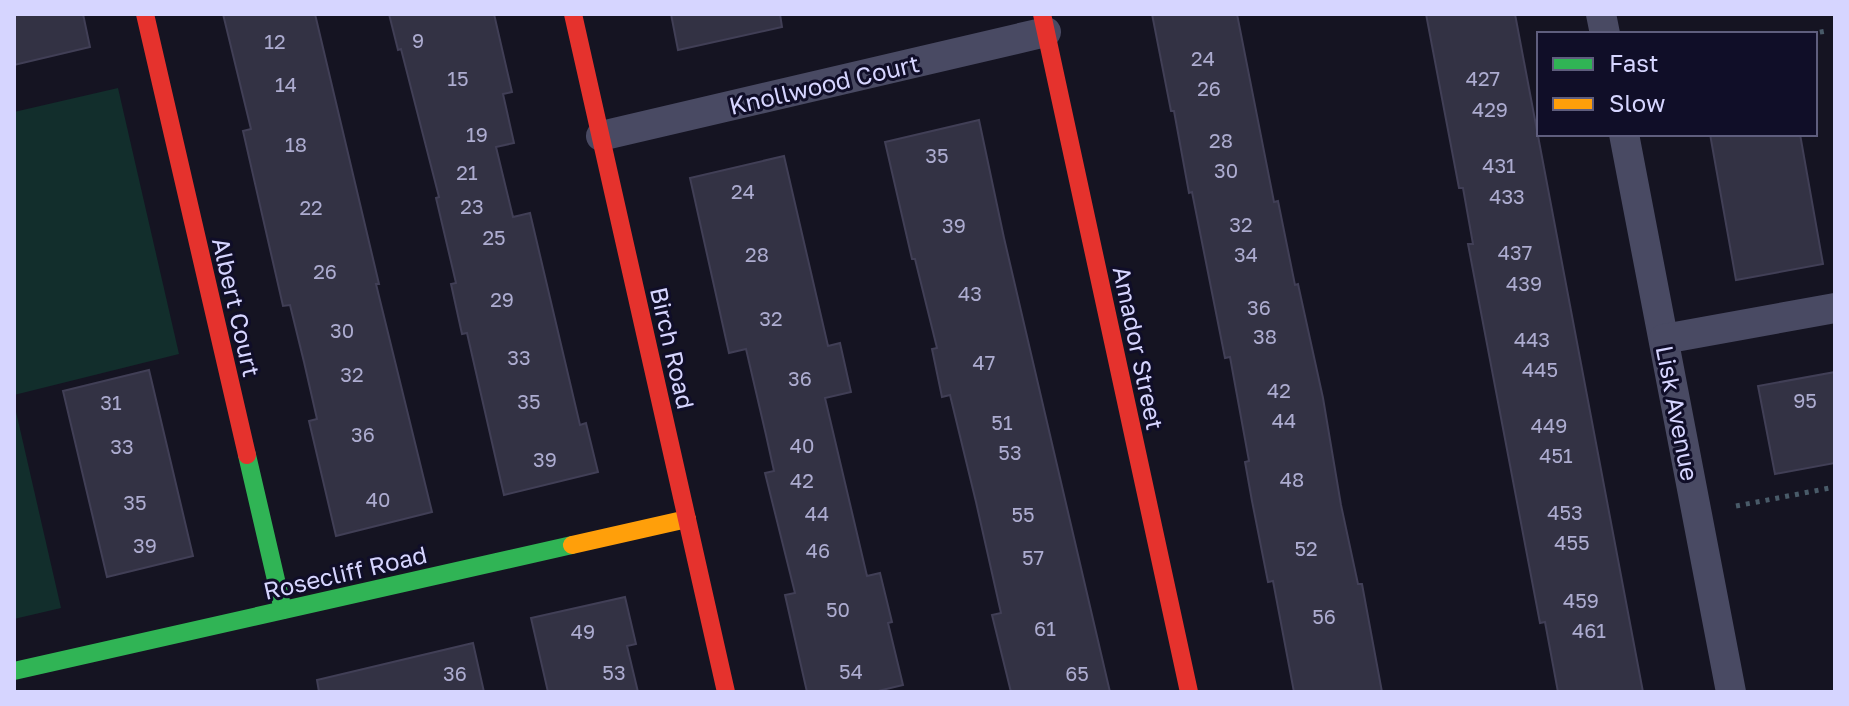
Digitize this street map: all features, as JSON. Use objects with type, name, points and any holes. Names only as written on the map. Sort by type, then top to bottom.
[{"type":"street","name":"Albert Court","points":[[145,14],[283,610]]},
{"type":"street","name":"Birch Road","points":[[573,14],[726,692]]},
{"type":"street","name":"Knollwood Court","points":[[601,136],[1044,23]]},
{"type":"street","name":"Amador Street","points":[[1044,23],[1189,692]]},
{"type":"street","name":"Lisk Avenue","points":[[1624,136],[1731,692]]},
{"type":"street","points":[[1664,339],[1835,308]]},
{"type":"street","name":"Rosecliff Road","points":[[14,671],[687,519]]},
{"type":"path","points":[[1817,33],[1826,31]]},
{"type":"path","points":[[1736,506],[1835,487]]},
{"type":"green space","points":[[118,88],[179,354],[14,395],[14,112]]},
{"type":"green space","points":[[14,403],[61,608],[14,619]]},
{"type":"building","points":[[14,14],[83,14],[90,47],[14,65]]},
{"type":"building","points":[[223,14],[315,14],[432,512],[336,536],[309,421],[317,419],[290,305],[283,306],[243,131],[251,129]]},
{"type":"building","points":[[389,14],[494,14],[512,92],[503,94],[514,143],[496,147],[513,217],[530,213],[580,425],[586,423],[598,472],[504,495],[467,333],[462,334],[451,284],[456,283],[436,198],[439,197]]},
{"type":"building","points":[[671,14],[780,14],[782,27],[678,50]]},
{"type":"building","points":[[1152,14],[1237,14],[1274,202],[1278,201],[1323,398],[1341,505],[1358,584],[1362,584],[1382,692],[1294,692],[1273,581],[1268,582],[1252,501],[1245,462],[1249,461],[1230,357],[1225,358]]},
{"type":"building","points":[[1426,14],[1515,14],[1643,692],[1558,692],[1545,622],[1540,623],[1468,244],[1473,244],[1463,188],[1459,188]]},
{"type":"building","points":[[979,120],[1110,692],[1011,692],[992,615],[1001,613],[976,502],[950,395],[942,397],[932,349],[937,348],[915,259],[912,259],[885,142]]},
{"type":"building","points":[[1710,136],[1800,136],[1823,264],[1736,280]]},
{"type":"building","points":[[784,156],[828,346],[840,343],[851,392],[825,398],[867,576],[880,573],[903,685],[874,692],[807,692],[785,595],[795,593],[765,473],[774,471],[766,435],[746,349],[729,353],[690,178]]},
{"type":"building","points":[[149,370],[193,556],[107,577],[63,391]]},
{"type":"building","points":[[1835,372],[1835,463],[1775,474],[1758,386]]},
{"type":"building","points":[[625,597],[636,644],[627,646],[638,692],[548,692],[531,618]]},
{"type":"building","points":[[473,643],[484,692],[319,692],[317,680]]},
{"type":"traffic: fast","points":[[247,455],[283,610]]},
{"type":"traffic: fast","points":[[14,671],[572,545]]},
{"type":"traffic: slow","points":[[572,545],[687,519]]},
{"type":"traffic: jam","points":[[145,14],[247,455]]},
{"type":"traffic: jam","points":[[573,14],[726,692]]},
{"type":"traffic: jam","points":[[1042,14],[1189,692]]}]
